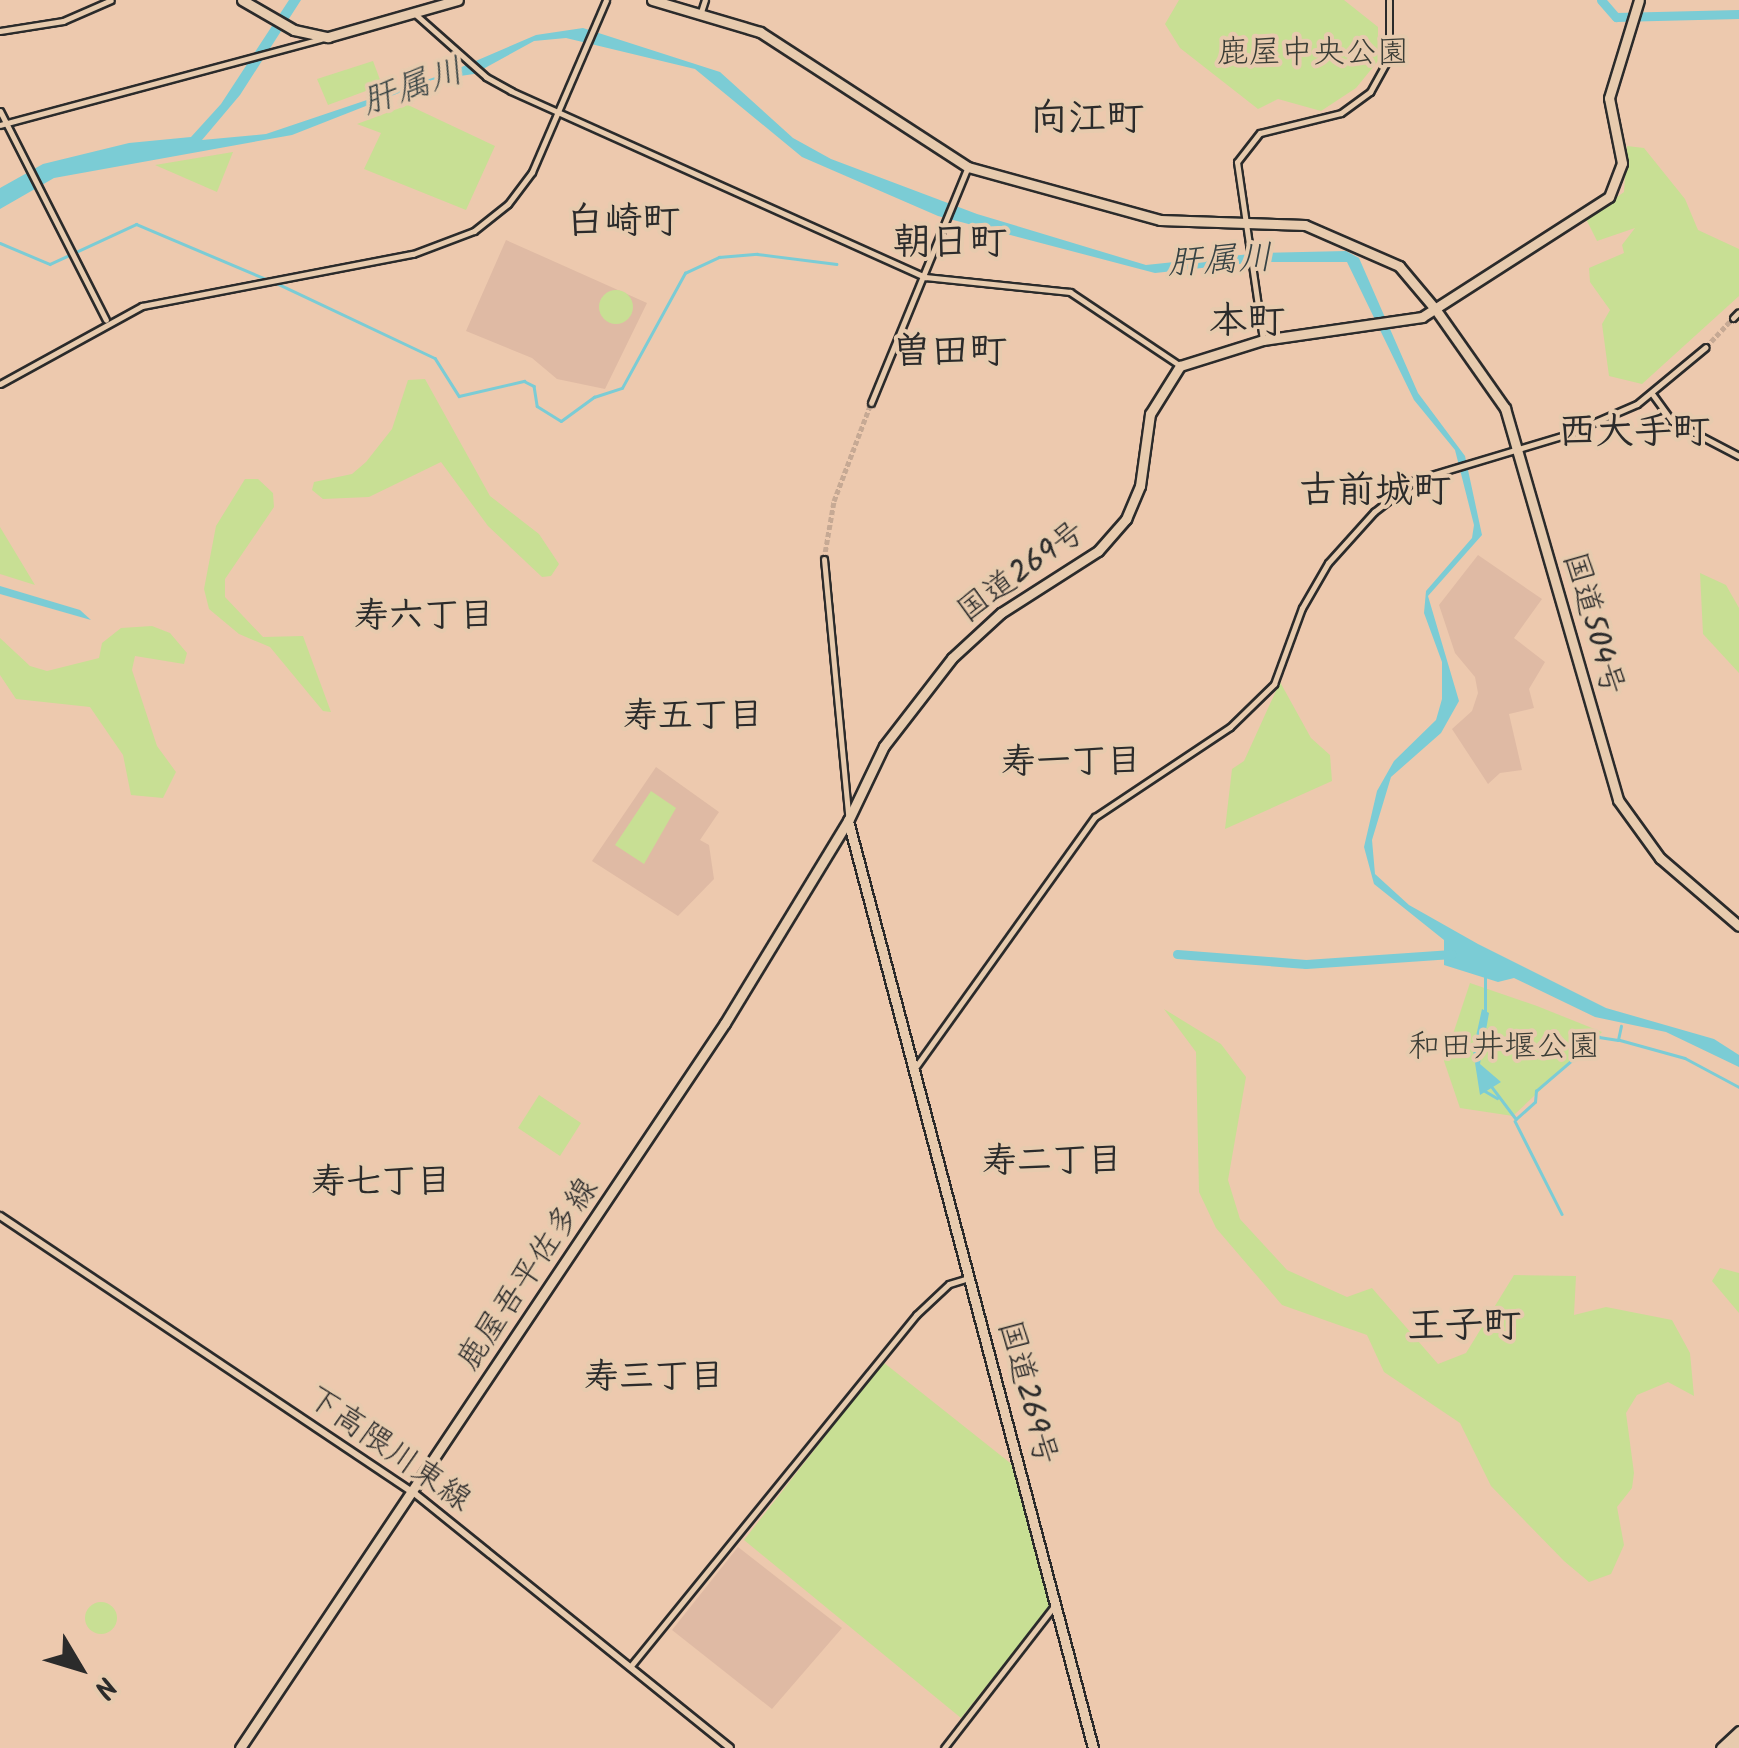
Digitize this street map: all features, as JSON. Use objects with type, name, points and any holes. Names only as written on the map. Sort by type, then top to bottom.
[{"type":"main road","points":[[242,0],[294,30],[328,36],[458,0]]},
{"type":"main road","points":[[652,0],[775,40],[968,167],[1160,220],[1291,221],[1398,266],[1436,310]]},
{"type":"main road","points":[[1180,366],[1263,340],[1394,323],[1436,310],[1618,186],[1622,163],[1609,98],[1639,0]]},
{"type":"main road","name":"国道504号","points":[[1436,310],[1502,402],[1618,800],[1660,858],[1739,926]]},
{"type":"main road","name":"国道269号","points":[[1092,1748],[1057,1603],[848,821],[893,732],[952,658],[1001,613],[1098,551],[1126,519],[1140,486],[1150,414],[1180,366]]},
{"type":"main road","name":"鹿屋吾平佐多線","points":[[240,1748],[725,1023],[848,821]]},
{"type":"main road","name":"下高隈川東線","points":[[0,1216],[413,1492],[730,1748]]},
{"type":"main road","points":[[1721,1748],[1739,1732]]},
{"type":"main road","points":[[1732,1748],[1739,1741]]},
{"type":"street","points":[[0,32],[63,21],[110,0]]},
{"type":"street","points":[[0,384],[106,320],[142,306],[412,254],[474,231],[527,181],[590,48],[606,0]]},
{"type":"street","points":[[700,15],[705,0]]},
{"type":"street","points":[[1263,340],[1241,220],[1236,172],[1243,149],[1271,130],[1341,113],[1370,92],[1389,58],[1390,0]]},
{"type":"street","points":[[414,13],[482,74],[560,112],[925,277],[1070,292],[1180,366]]},
{"type":"street","points":[[3,124],[328,36]]},
{"type":"street","points":[[0,111],[3,124],[41,186],[106,320]]},
{"type":"street","points":[[871,403],[968,167]]},
{"type":"street","points":[[1733,318],[1739,312]]},
{"type":"street","points":[[915,1068],[1096,817],[1230,727],[1262,698],[1328,563],[1396,492],[1457,465],[1582,429],[1653,395],[1706,347]]},
{"type":"street","points":[[1653,395],[1672,421],[1739,456]]},
{"type":"street","points":[[824,559],[848,821]]},
{"type":"street","points":[[845,790],[860,792]]},
{"type":"street","points":[[630,1668],[921,1310],[949,1284],[968,1278]]},
{"type":"street","points":[[944,1748],[1057,1603]]},
{"type":"shaded area","points":[[506,240],[647,303],[605,389],[557,379],[532,358],[466,331]]},
{"type":"shaded area","points":[[1478,555],[1542,599],[1514,638],[1545,662],[1529,689],[1534,708],[1509,714],[1522,770],[1500,773],[1488,784],[1452,729],[1472,711],[1478,693],[1475,677],[1455,653],[1439,605]]},
{"type":"shaded area","points":[[656,767],[719,812],[700,840],[709,845],[714,879],[678,916],[592,861]]},
{"type":"shaded area","points":[[738,1547],[842,1628],[772,1709],[672,1630]]},
{"type":"green space","name":"鹿屋中央公園","points":[[1179,0],[1344,0],[1378,27],[1378,61],[1356,88],[1321,111],[1278,99],[1258,109],[1180,48],[1165,24]]},
{"type":"green space","points":[[373,61],[382,85],[328,105],[317,79]]},
{"type":"green space","points":[[408,105],[495,146],[466,210],[364,169],[381,133],[357,124]]},
{"type":"green space","points":[[1627,146],[1644,148],[1685,199],[1698,230],[1739,249],[1739,296],[1642,384],[1609,376],[1602,324],[1610,310],[1590,282],[1589,268],[1624,253],[1622,245],[1635,228],[1597,241],[1586,219],[1624,192]]},
{"type":"green space","points":[[233,152],[217,192],[155,165]]},
{"type":"green space","points":[[616,290],[628,295],[633,307],[628,319],[616,324],[604,319],[599,307],[604,295]]},
{"type":"green space","points":[[425,379],[490,496],[539,534],[559,564],[551,576],[542,577],[488,526],[441,462],[369,497],[323,499],[312,490],[314,482],[352,474],[366,462],[392,429],[408,380]]},
{"type":"green space","points":[[245,479],[258,479],[273,493],[274,507],[225,579],[225,597],[263,637],[303,636],[331,712],[323,711],[270,647],[239,634],[209,609],[204,589],[216,526]]},
{"type":"green space","points":[[0,527],[35,585],[0,574]]},
{"type":"green space","points":[[1700,573],[1726,585],[1739,608],[1739,673],[1703,634]]},
{"type":"green space","points":[[152,626],[170,633],[187,653],[184,664],[135,656],[132,670],[157,746],[176,772],[163,798],[131,795],[123,755],[90,707],[16,699],[0,675],[0,638],[30,666],[47,671],[99,658],[102,643],[121,628]]},
{"type":"green space","points":[[1280,682],[1311,738],[1330,755],[1332,781],[1225,829],[1232,769],[1244,761]]},
{"type":"green space","points":[[651,791],[676,808],[644,864],[615,845]]},
{"type":"green space","name":"和田井堰公園","points":[[1470,983],[1602,1032],[1513,1116],[1460,1108],[1444,1061]]},
{"type":"green space","points":[[1164,1009],[1221,1044],[1246,1077],[1228,1180],[1240,1219],[1287,1270],[1347,1297],[1372,1288],[1438,1364],[1466,1353],[1514,1275],[1576,1276],[1574,1315],[1606,1307],[1672,1320],[1690,1353],[1694,1396],[1668,1382],[1637,1395],[1626,1413],[1634,1473],[1632,1488],[1617,1507],[1624,1545],[1611,1574],[1589,1582],[1564,1561],[1491,1486],[1460,1423],[1384,1372],[1367,1335],[1282,1305],[1216,1228],[1199,1192],[1196,1052]]},
{"type":"green space","points":[[539,1095],[581,1123],[560,1156],[518,1128]]},
{"type":"green space","points":[[1720,1268],[1739,1273],[1739,1313],[1712,1281]]},
{"type":"green space","points":[[883,1362],[1014,1466],[1053,1602],[961,1718],[744,1540]]},
{"type":"green space","points":[[101,1602],[112,1607],[117,1618],[112,1629],[101,1634],[90,1629],[85,1618],[90,1607]]},
{"type":"water","name":"肝属川","points":[[289,0],[301,0],[240,95],[202,140],[266,134],[450,72],[536,35],[583,28],[720,72],[793,138],[831,159],[977,214],[1146,265],[1260,253],[1346,251],[1359,258],[1418,393],[1465,456],[1482,535],[1428,596],[1459,701],[1441,733],[1391,777],[1372,840],[1375,874],[1409,905],[1478,944],[1606,1008],[1714,1039],[1739,1055],[1739,1067],[1666,1032],[1595,1017],[1514,978],[1498,982],[1444,965],[1444,940],[1374,884],[1364,847],[1377,791],[1394,761],[1436,720],[1442,699],[1442,662],[1424,613],[1426,591],[1472,538],[1474,525],[1455,450],[1414,400],[1347,262],[1258,262],[1155,273],[938,216],[802,157],[695,69],[566,38],[534,41],[474,74],[432,80],[292,135],[54,178],[0,209],[0,188],[43,164],[129,143],[191,137],[221,104]]},
{"type":"water","points":[[0,586],[80,610],[91,620],[0,594]]},
{"type":"water","points":[[1482,1009],[1489,1013],[1480,1064],[1501,1082],[1480,1095],[1473,1050]]},
{"type":"waterway","points":[[1601,0],[1616,17],[1739,14]]},
{"type":"waterway","points":[[0,243],[50,264],[136,224],[266,279]]},
{"type":"waterway","points":[[274,282],[435,358],[459,396],[524,381],[534,386],[537,406],[561,421],[594,397],[622,388],[685,273],[719,257],[757,254],[836,264]]},
{"type":"waterway","points":[[1177,954],[1306,964],[1452,954]]},
{"type":"waterway","points":[[1485,976],[1485,1013]]},
{"type":"waterway","points":[[1492,1087],[1516,1119],[1535,1102],[1536,1091],[1599,1037],[1618,1040],[1621,1026]]},
{"type":"waterway","points":[[1620,1040],[1685,1058],[1739,1087]]},
{"type":"waterway","points":[[1485,1091],[1497,1098]]},
{"type":"waterway","points":[[1515,1121],[1562,1214]]},
{"type":"tunnel","points":[[1706,347],[1733,318]]},
{"type":"tunnel","points":[[824,559],[834,501],[871,403]]},
{"type":"district","name":"向江町","points":[[1087,121]]},
{"type":"district","name":"白崎町","points":[[623,224]]},
{"type":"district","name":"朝日町","points":[[950,245]]},
{"type":"district","name":"本町","points":[[1247,324]]},
{"type":"district","name":"曽田町","points":[[950,354]]},
{"type":"district","name":"西大手町","points":[[1634,434]]},
{"type":"district","name":"古前城町","points":[[1375,493]]},
{"type":"district","name":"寿六丁目","points":[[424,617]]},
{"type":"district","name":"寿五丁目","points":[[693,717]]},
{"type":"district","name":"寿一丁目","points":[[1071,763]]},
{"type":"district","name":"寿二丁目","points":[[1052,1162]]},
{"type":"district","name":"寿七丁目","points":[[381,1183]]},
{"type":"district","name":"王子町","points":[[1464,1328]]},
{"type":"district","name":"寿三丁目","points":[[654,1378]]}]
